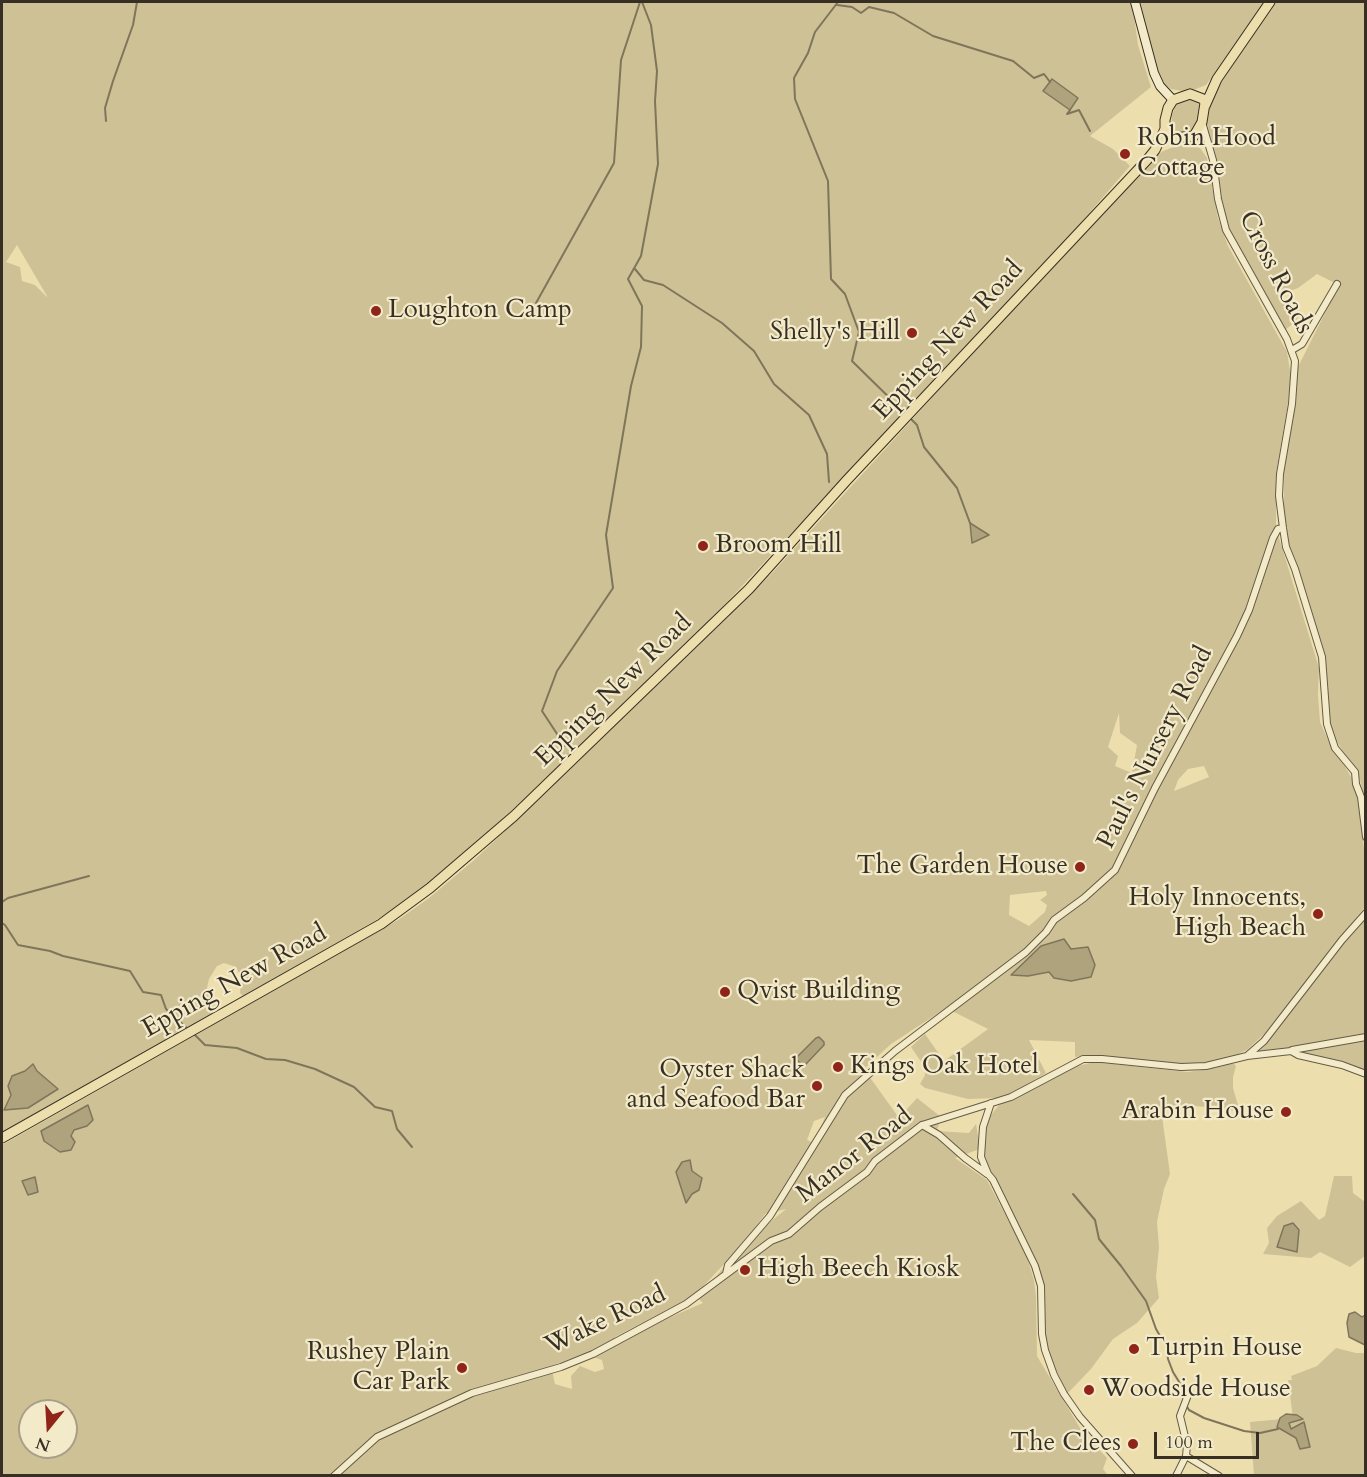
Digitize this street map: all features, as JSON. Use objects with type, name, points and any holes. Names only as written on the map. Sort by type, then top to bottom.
[{"type":"main road","points":[[1205,106],[1203,99],[1195,94],[1185,94],[1173,100],[1165,120],[1165,129],[1169,135],[1179,139],[1191,137],[1198,132],[1205,106],[1217,79],[1270,2]]},
{"type":"main road","points":[[1195,94],[1217,79]]},
{"type":"main road","name":"Epping New Road","points":[[2,1138],[381,924],[430,888],[514,816],[749,589],[847,480],[1155,150],[1165,129]]},
{"type":"main road","name":"Epping New Road","points":[[1155,150],[1179,139]]},
{"type":"street","points":[[1135,2],[1154,73],[1160,86],[1173,100]]},
{"type":"street","name":"Cross Roads","points":[[1202,122],[1213,160],[1218,200],[1226,230],[1292,350],[1296,368],[1280,474],[1283,528],[1286,547],[1322,657],[1327,724],[1335,748],[1355,772],[1356,784],[1361,797],[1365,837]]},
{"type":"street","points":[[1191,137],[1199,138],[1207,145]]},
{"type":"street","points":[[1292,350],[1302,344],[1337,284]]},
{"type":"street","name":"Paul's Nursery Road","points":[[810,1151],[845,1095],[861,1080],[895,1051],[1026,952],[1046,932],[1054,920],[1115,870],[1155,788],[1241,627],[1273,538],[1278,529],[1283,528]]},
{"type":"street","points":[[1247,1056],[1263,1041],[1365,913]]},
{"type":"street","points":[[1291,1051],[1365,1037]]},
{"type":"street","name":"Manor Road","points":[[726,1274],[771,1241],[789,1234],[867,1172],[875,1161],[921,1125],[1011,1097],[1083,1059],[1181,1067],[1206,1066],[1247,1056],[1291,1051],[1365,1074]]},
{"type":"street","points":[[988,1174],[981,1157],[981,1137],[991,1103]]},
{"type":"street","points":[[921,1125],[939,1135],[993,1180],[1035,1266],[1041,1286],[1042,1334],[1054,1375],[1080,1417],[1132,1476]]},
{"type":"street","name":"Wake Road","points":[[334,1476],[377,1437],[472,1393],[593,1354],[686,1304],[726,1274],[728,1265],[770,1216],[810,1151]]},
{"type":"street","points":[[1176,1476],[1186,1456],[1187,1445],[1180,1416],[1188,1395]]},
{"type":"street","points":[[1186,1456],[1219,1476]]},
{"type":"shaded area","points":[[2,2],[1132,2],[1138,45],[1151,87],[1090,136],[1113,149],[1130,166],[1066,240],[699,632],[470,850],[426,887],[376,920],[243,996],[240,993],[241,977],[236,967],[224,963],[217,966],[209,979],[207,988],[219,1005],[209,1017],[2,1132]],"holes":[[[17,245],[47,296],[47,297],[35,285],[22,281],[20,267],[6,262]],[[25,1071],[37,1071],[58,1089],[5,1110],[11,1095],[12,1076]]]},
{"type":"shaded area","points":[[1138,2],[1264,2],[1206,85],[1182,91],[1171,89],[1157,79]]},
{"type":"shaded area","points":[[1275,2],[1365,2],[1365,800],[1360,780],[1336,740],[1330,725],[1325,670],[1287,543],[1284,521],[1284,468],[1298,367],[1339,285],[1317,274],[1298,288],[1281,290],[1278,293],[1281,299],[1285,303],[1297,306],[1299,310],[1299,316],[1285,330],[1235,243],[1226,220],[1207,128],[1210,104],[1223,80]]},
{"type":"shaded area","points":[[1052,79],[1078,98],[1070,110],[1043,91]]},
{"type":"shaded area","points":[[1186,97],[1198,99],[1201,105],[1198,125],[1192,132],[1178,134],[1171,127],[1172,115],[1176,104]]},
{"type":"shaded area","points":[[1187,144],[1200,148],[1207,158],[1218,218],[1228,246],[1287,352],[1290,391],[1276,474],[1276,528],[1319,668],[1320,722],[1329,742],[1355,784],[1359,800],[1365,860],[1365,907],[1265,1033],[1247,1050],[1227,1059],[1198,1067],[1090,1056],[1075,1057],[1075,1042],[1029,1040],[1046,1073],[1015,1092],[999,1098],[968,1099],[925,1088],[920,1084],[925,1075],[924,1066],[911,1047],[925,1034],[944,1061],[988,1029],[946,1008],[891,1044],[864,1069],[899,1118],[917,1098],[941,1117],[937,1131],[969,1133],[976,1124],[980,1149],[955,1158],[987,1180],[1026,1254],[1036,1296],[1037,1356],[1083,1433],[1107,1458],[1103,1469],[1108,1475],[2,1475],[2,1145],[398,920],[429,898],[473,861],[772,573],[1055,263],[1161,152]],"holes":[[[1119,713],[1120,733],[1137,745],[1132,773],[1115,766],[1118,756],[1108,747]],[[1204,766],[1209,777],[1174,791],[1178,780],[1188,769]],[[1046,891],[1047,895],[1040,900],[1047,905],[1045,912],[1029,926],[1009,915],[1010,895]],[[1095,965],[1091,976],[1071,981],[1054,978],[1049,972],[1028,976],[1012,975]],[[825,1117],[814,1143],[807,1140],[814,1121]],[[87,1126],[74,1130],[71,1136],[41,1131]],[[786,1209],[748,1240],[747,1239],[765,1214]],[[743,1244],[698,1298],[703,1303],[617,1344],[615,1337],[695,1295]],[[583,1354],[602,1360],[604,1369],[595,1372],[580,1366],[571,1376],[572,1389],[555,1384],[551,1366]]]},
{"type":"shaded area","points":[[970,523],[989,535],[972,543]]},
{"type":"shaded area","points":[[1362,919],[1366,922],[1365,1036],[1301,1047],[1256,1051]]},
{"type":"shaded area","points":[[1064,939],[1071,949],[1088,947],[1095,965],[1091,977],[1071,981],[1054,978],[1049,972],[1028,976],[1011,975],[1041,946]]},
{"type":"shaded area","points":[[819,1037],[824,1045],[805,1065],[802,1065],[797,1057]]},
{"type":"shaded area","points":[[1365,1040],[1365,1072],[1300,1052],[1352,1043]]},
{"type":"shaded area","points":[[1095,1062],[1188,1072],[1234,1064],[1236,1066],[1233,1088],[1240,1112],[1196,1106],[1161,1109],[1170,1174],[1164,1189],[1157,1222],[1159,1247],[1156,1277],[1159,1298],[1137,1323],[1113,1339],[1091,1369],[1067,1394],[1046,1348],[1041,1278],[1034,1256],[981,1150],[989,1117],[1000,1104],[1013,1100],[1068,1068]]},
{"type":"shaded area","points":[[33,1064],[37,1071],[58,1089],[28,1108],[4,1110],[11,1095],[8,1086],[12,1076],[25,1071]]},
{"type":"shaded area","points":[[88,1105],[93,1120],[87,1126],[74,1130],[71,1136],[75,1142],[71,1150],[60,1152],[44,1141],[41,1131]]},
{"type":"shaded area","points":[[690,1160],[692,1171],[702,1178],[699,1190],[692,1194],[686,1203],[676,1172],[682,1162]]},
{"type":"shaded area","points":[[1334,1176],[1352,1176],[1353,1193],[1365,1202],[1365,1256],[1350,1267],[1320,1252],[1311,1258],[1263,1254],[1269,1243],[1267,1228],[1277,1216],[1301,1201],[1319,1220],[1325,1216]]},
{"type":"shaded area","points":[[35,1177],[38,1192],[28,1195],[22,1181]]},
{"type":"shaded area","points":[[1293,1223],[1299,1230],[1297,1252],[1277,1247],[1284,1226]]},
{"type":"shaded area","points":[[1355,1312],[1362,1317],[1365,1315],[1365,1345],[1349,1337],[1347,1323],[1349,1314]]},
{"type":"shaded area","points":[[1336,1348],[1365,1353],[1365,1475],[1254,1475],[1250,1422],[1293,1418],[1288,1380],[1292,1380],[1291,1376],[1317,1366]]},
{"type":"shaded area","points":[[1286,1414],[1297,1415],[1303,1419],[1289,1423],[1291,1429],[1304,1422],[1310,1447],[1300,1449],[1296,1438],[1277,1427],[1280,1418]]},
{"type":"waterway","points":[[106,121],[105,108],[133,25],[137,2]]},
{"type":"waterway","points":[[536,303],[614,163],[621,60],[640,2]]},
{"type":"waterway","points":[[565,746],[542,711],[557,671],[613,588],[606,535],[631,386],[641,347],[642,306],[628,279],[641,256],[658,164],[655,101],[657,71],[651,25],[642,2]]},
{"type":"waterway","points":[[838,2],[815,32],[808,53],[794,78],[795,99],[828,181],[831,279],[845,294],[859,332],[852,361],[906,414]]},
{"type":"waterway","points":[[837,5],[852,7],[861,13],[869,7],[894,13],[933,36],[1013,61],[1034,78],[1044,74],[1050,82]]},
{"type":"waterway","points":[[1070,110],[1067,114],[1079,110],[1090,131]]},
{"type":"waterway","points":[[635,269],[644,280],[663,285],[722,323],[754,351],[774,384],[809,415],[827,454],[829,482]]},
{"type":"waterway","points":[[910,418],[917,425],[924,447],[957,488],[970,523]]},
{"type":"waterway","points":[[2,902],[8,898],[89,876]]},
{"type":"waterway","points":[[2,923],[18,945],[130,971],[143,992],[161,995],[166,1009],[189,1030]]},
{"type":"waterway","points":[[193,1033],[205,1045],[237,1048],[266,1059],[285,1060],[315,1069],[354,1087],[375,1107],[392,1111],[397,1129],[412,1147]]},
{"type":"waterway","points":[[1073,1194],[1095,1220],[1099,1239],[1146,1301],[1156,1329],[1167,1348],[1173,1372],[1181,1385],[1187,1389],[1182,1397],[1184,1400]]},
{"type":"waterway","points":[[1186,1405],[1189,1410],[1204,1418],[1244,1431],[1260,1433],[1278,1429]]},
{"type":"place","name":"Robin Hood Cottage","points":[[1125,154]]},
{"type":"place","name":"Loughton Camp","points":[[376,311]]},
{"type":"place","name":"Shelly's Hill","points":[[912,333]]},
{"type":"place","name":"Broom Hill","points":[[703,546]]},
{"type":"place","name":"The Garden House","points":[[1080,867]]},
{"type":"place","name":"Holy Innocents, High Beach","points":[[1318,914]]},
{"type":"place","name":"Qvist Building","points":[[725,992]]},
{"type":"place","name":"Kings Oak Hotel","points":[[838,1067]]},
{"type":"place","name":"Oyster Shack and Seafood Bar","points":[[817,1086]]},
{"type":"place","name":"Arabin House","points":[[1286,1112]]},
{"type":"place","name":"High Beech Kiosk","points":[[745,1270]]},
{"type":"place","name":"Turpin House","points":[[1134,1349]]},
{"type":"place","name":"Rushey Plain Car Park","points":[[462,1368]]},
{"type":"place","name":"Woodside House","points":[[1089,1390]]},
{"type":"place","name":"The Clees","points":[[1133,1444]]}]
